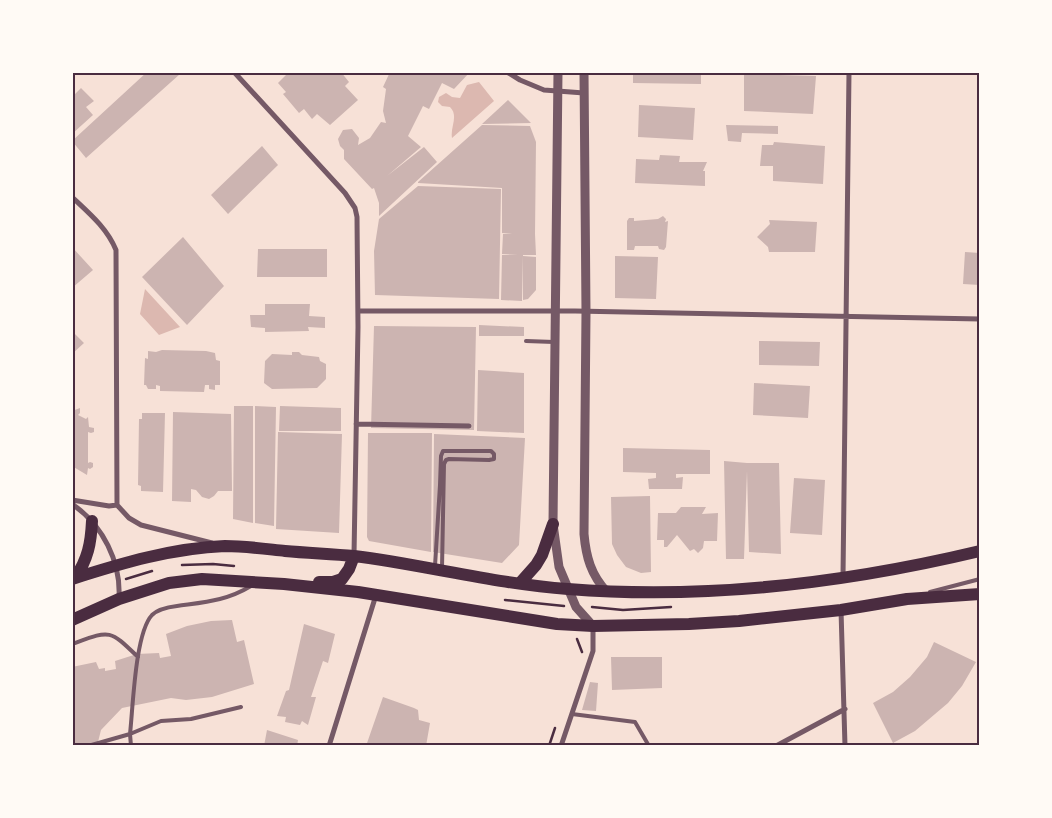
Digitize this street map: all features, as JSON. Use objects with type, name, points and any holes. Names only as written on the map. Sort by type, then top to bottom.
[{"type":"main road","points":[[74,578],[88,553],[91,543],[92,520]]},
{"type":"main road","points":[[520,583],[542,555],[553,524]]},
{"type":"main road","points":[[74,578],[116,565],[181,551],[226,546],[354,556],[520,583],[569,589],[608,592],[686,592],[843,578],[919,565],[980,551]]},
{"type":"main road","points":[[284,584],[333,582],[342,579],[349,569],[354,556]]},
{"type":"main road","points":[[72,620],[119,600],[169,583],[202,579],[284,584],[376,594],[557,624],[593,626],[723,622],[841,610],[907,599],[980,594]]},
{"type":"street","points":[[234,72],[345,192],[355,208],[358,226],[358,311],[354,556]]},
{"type":"street","points":[[506,72],[536,86],[558,91],[584,93]]},
{"type":"street","points":[[558,72],[553,524],[559,567],[576,607],[593,626],[593,651],[561,746]]},
{"type":"street","points":[[584,72],[586,312],[584,534],[589,566],[594,576],[608,592]]},
{"type":"street","points":[[843,578],[849,72]]},
{"type":"street","points":[[72,197],[103,228],[116,250],[117,505],[129,518],[141,524],[226,546]]},
{"type":"street","points":[[358,311],[586,312],[980,319]]},
{"type":"street","points":[[356,424],[469,426]]},
{"type":"street","points":[[72,500],[109,506],[117,505]]},
{"type":"street","points":[[72,504],[92,520],[102,534],[116,565],[119,581],[119,600]]},
{"type":"street","points":[[329,746],[376,594]]},
{"type":"street","points":[[841,610],[845,746]]},
{"type":"street","points":[[776,746],[845,709]]},
{"type":"lane","points":[[526,341],[554,342]]},
{"type":"lane","points":[[443,451],[491,451],[494,454],[494,459],[449,459],[444,464],[438,570],[441,456],[443,451]]},
{"type":"lane","points":[[907,599],[980,579]]},
{"type":"lane","points":[[130,746],[138,657],[143,630],[153,613],[177,606],[223,599],[239,593],[257,582]]},
{"type":"lane","points":[[72,644],[102,634],[111,634],[116,636],[138,657]]},
{"type":"lane","points":[[88,746],[130,734],[161,721],[191,719],[241,707]]},
{"type":"lane","points":[[572,714],[635,722],[648,746]]},
{"type":"path","points":[[565,606],[582,653]]},
{"type":"path","points":[[549,746],[556,727]]},
{"type":"shaded area","points":[[479,82],[494,101],[452,138],[453,110],[450,107],[442,106],[438,102],[439,97],[446,93],[452,97],[460,98],[467,85]]},
{"type":"shaded area","points":[[145,289],[180,327],[159,335],[140,314]]},
{"type":"building","points":[[147,72],[180,74],[86,158],[72,141]]},
{"type":"building","points":[[284,72],[341,72],[349,82],[345,86],[358,100],[330,125],[317,114],[312,119],[304,109],[299,113],[283,94],[286,92],[278,83],[286,75]]},
{"type":"building","points":[[390,72],[470,72],[454,89],[442,83],[429,109],[423,106],[408,136],[421,147],[387,176],[424,147],[437,162],[379,216],[379,203],[374,188],[372,189],[344,159],[344,150],[340,146],[338,139],[343,130],[352,129],[359,138],[358,145],[370,138],[381,122],[386,123],[383,111],[386,89],[383,87]]},
{"type":"building","points":[[633,72],[701,72],[701,84],[633,83]]},
{"type":"building","points":[[744,74],[816,76],[813,114],[744,111]]},
{"type":"building","points":[[81,88],[94,101],[86,107],[93,115],[72,134],[72,93],[74,95]]},
{"type":"building","points":[[508,100],[531,123],[482,124]]},
{"type":"building","points":[[639,105],[695,108],[693,140],[638,137]]},
{"type":"building","points":[[482,125],[530,126],[536,142],[536,255],[523,255],[522,301],[501,300],[502,255],[518,255],[502,254],[503,234],[512,234],[502,233],[502,188],[418,183]]},
{"type":"building","points":[[726,125],[778,126],[778,134],[742,133],[741,142],[728,141]]},
{"type":"building","points":[[774,142],[825,146],[823,184],[773,181],[773,166],[760,166],[762,145],[773,145]]},
{"type":"building","points":[[262,146],[278,165],[228,214],[211,195]]},
{"type":"building","points":[[660,155],[680,156],[679,162],[707,162],[703,171],[705,171],[705,186],[635,183],[636,159],[659,160]]},
{"type":"building","points":[[418,186],[501,189],[499,299],[375,295],[374,251],[379,219]]},
{"type":"building","points":[[663,216],[666,219],[665,222],[668,221],[666,247],[664,250],[659,249],[658,246],[635,246],[634,250],[627,250],[627,221],[629,218],[634,218],[634,221],[658,219]]},
{"type":"building","points":[[769,220],[817,222],[815,252],[769,252],[768,247],[757,237],[770,224]]},
{"type":"building","points":[[183,237],[224,286],[187,325],[142,277]]},
{"type":"building","points":[[72,247],[93,270],[72,288]]},
{"type":"building","points":[[258,249],[327,249],[327,277],[257,277]]},
{"type":"building","points":[[965,252],[980,253],[980,285],[963,284]]},
{"type":"building","points":[[523,256],[536,257],[536,290],[528,299],[523,300]]},
{"type":"building","points":[[615,256],[658,257],[656,299],[615,298]]},
{"type":"building","points":[[265,304],[310,304],[309,316],[325,317],[325,328],[308,327],[309,331],[265,332],[265,328],[251,327],[250,315],[265,315]]},
{"type":"building","points":[[479,325],[524,327],[524,336],[479,336]]},
{"type":"building","points":[[374,326],[476,327],[474,430],[371,428]]},
{"type":"building","points":[[72,331],[84,343],[72,354]]},
{"type":"building","points":[[759,341],[820,342],[819,366],[759,365]]},
{"type":"building","points":[[162,350],[215,353],[216,360],[220,361],[220,385],[215,385],[215,390],[209,389],[209,385],[205,385],[204,392],[160,391],[160,386],[156,385],[156,389],[148,389],[144,385],[145,358],[148,359],[148,351],[156,352]]},
{"type":"building","points":[[292,352],[319,357],[320,361],[326,364],[326,379],[317,388],[272,389],[264,383],[265,361],[272,354],[292,355]]},
{"type":"building","points":[[478,370],[524,373],[524,433],[477,431]]},
{"type":"building","points":[[754,383],[810,386],[808,418],[753,415]]},
{"type":"building","points":[[234,406],[253,406],[253,523],[233,519]]},
{"type":"building","points":[[255,406],[276,407],[274,526],[255,523]]},
{"type":"building","points":[[280,406],[341,408],[341,431],[279,431]]},
{"type":"building","points":[[80,408],[78,415],[86,419],[88,417],[89,427],[94,428],[94,432],[88,432],[88,463],[93,463],[93,467],[88,468],[87,475],[72,466],[72,411]]},
{"type":"building","points":[[173,412],[231,414],[232,491],[218,491],[209,499],[202,497],[196,490],[191,489],[191,502],[172,501]]},
{"type":"building","points":[[142,413],[165,413],[163,492],[141,491],[141,486],[138,485],[139,419],[142,419]]},
{"type":"building","points":[[278,432],[342,434],[339,533],[276,529]]},
{"type":"building","points":[[368,433],[432,433],[431,552],[369,541],[367,537]]},
{"type":"building","points":[[434,434],[525,438],[519,545],[502,563],[433,552]]},
{"type":"building","points":[[623,448],[710,450],[710,474],[676,474],[676,478],[683,477],[682,489],[649,489],[648,479],[656,478],[656,473],[623,472]]},
{"type":"building","points":[[724,461],[779,463],[781,554],[749,552],[747,471],[744,559],[726,559]]},
{"type":"building","points":[[794,478],[825,480],[822,535],[790,533]]},
{"type":"building","points":[[650,496],[651,572],[641,573],[626,567],[612,544],[611,497]]},
{"type":"building","points":[[681,507],[706,507],[702,514],[718,513],[717,541],[704,541],[703,548],[698,553],[694,549],[690,551],[677,535],[667,547],[664,547],[664,540],[657,540],[658,513],[676,513]]},
{"type":"building","points":[[232,620],[237,642],[244,640],[254,684],[212,697],[186,700],[171,698],[122,708],[101,730],[97,746],[72,746],[72,667],[96,662],[99,669],[105,668],[105,671],[116,669],[115,661],[137,654],[159,653],[160,658],[171,656],[166,634],[187,626],[211,621]]},
{"type":"building","points":[[304,624],[335,634],[328,663],[323,661],[311,697],[316,697],[308,725],[302,721],[300,725],[285,722],[286,717],[277,716],[286,691],[289,690]]},
{"type":"building","points":[[934,642],[976,662],[962,686],[948,703],[915,731],[893,743],[873,703],[893,692],[910,677],[927,657]]},
{"type":"building","points":[[611,657],[662,657],[662,688],[612,690]]},
{"type":"building","points":[[590,682],[598,683],[596,711],[582,710]]},
{"type":"building","points":[[383,697],[418,710],[419,720],[430,723],[426,746],[366,746]]},
{"type":"building","points":[[267,730],[298,740],[297,746],[264,746]]}]
